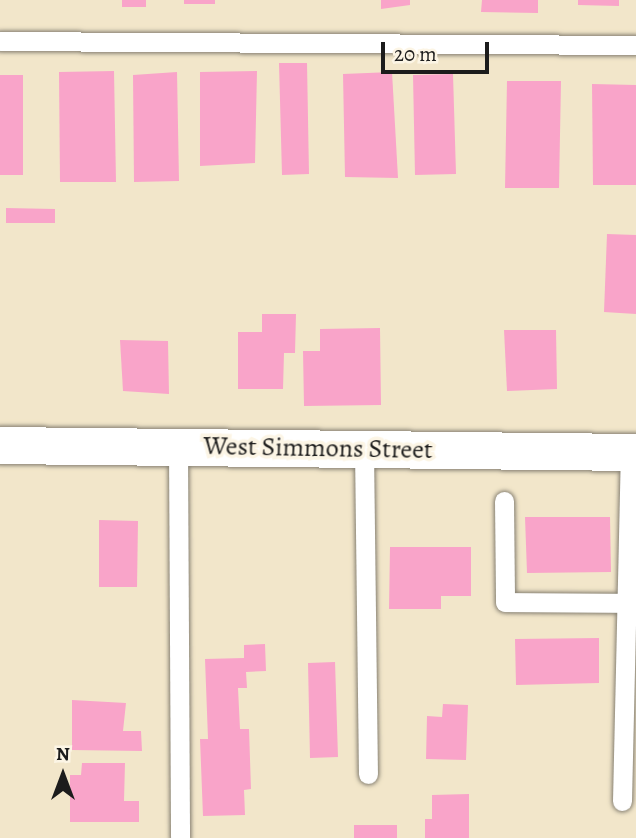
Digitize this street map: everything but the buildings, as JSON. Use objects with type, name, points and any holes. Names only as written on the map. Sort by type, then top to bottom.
[{"type":"street","name":"West Simmons Street","points":[[0,445],[633,452]]},
{"type":"lane","points":[[0,41],[636,45]]},
{"type":"lane","points":[[178,447],[180,838]]},
{"type":"lane","points":[[364,449],[368,774]]},
{"type":"lane","points":[[622,801],[631,603],[633,452]]},
{"type":"lane","points":[[504,501],[505,602],[631,603]]}]
